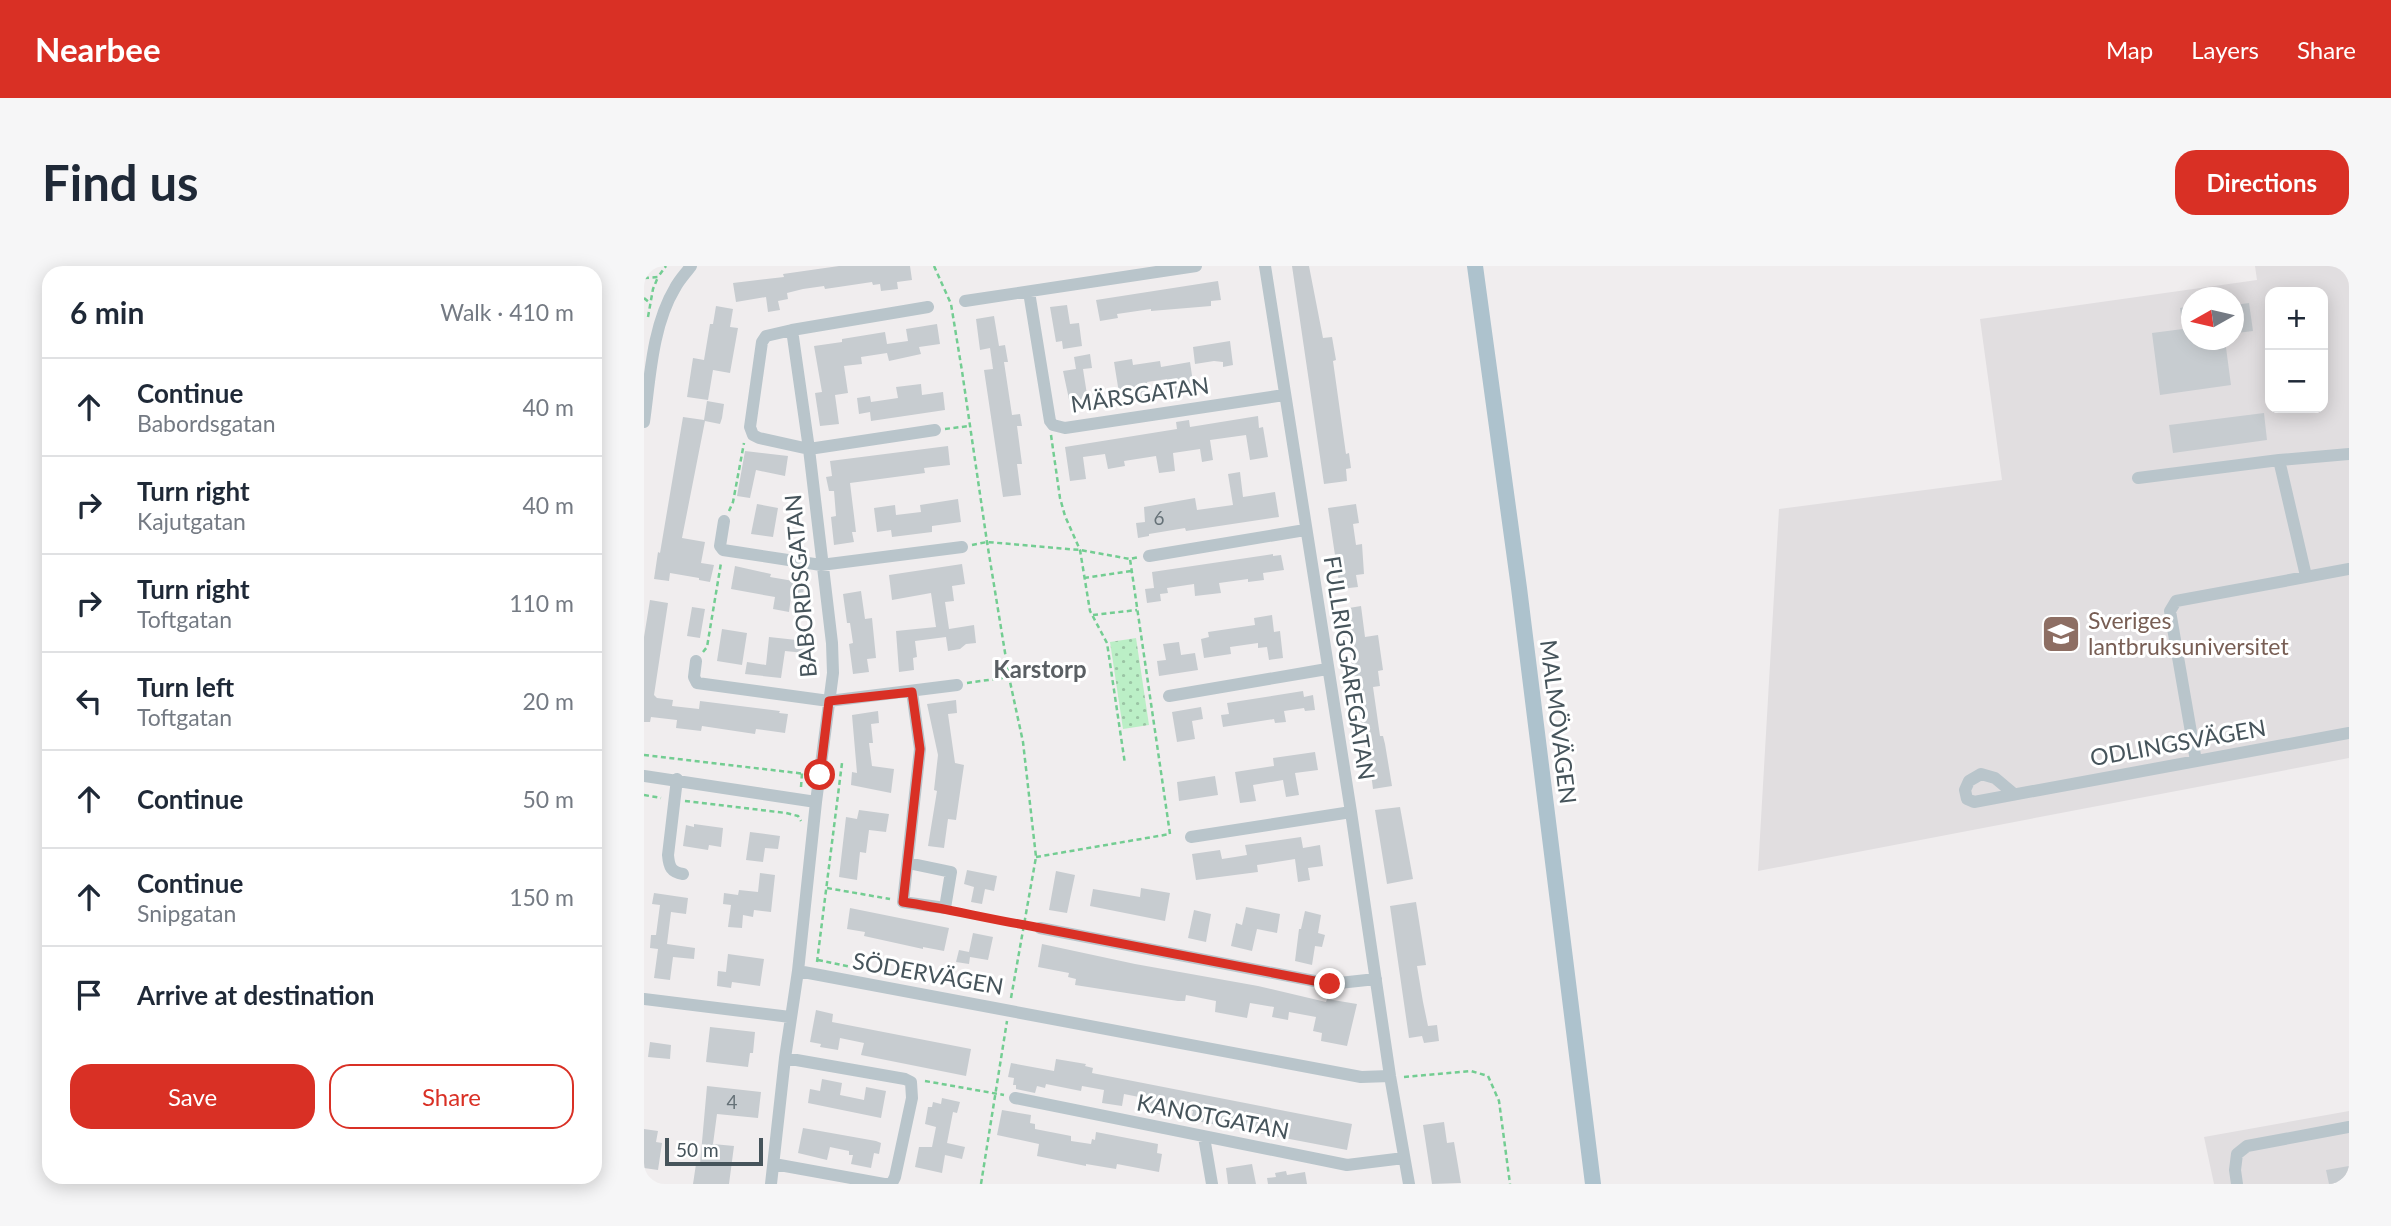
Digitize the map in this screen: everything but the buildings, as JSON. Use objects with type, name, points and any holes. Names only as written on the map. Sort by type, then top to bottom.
[{"type":"main road","name":"MALMÖVÄGEN","points":[[1475,266],[1519,588],[1593,1184]]},
{"type":"street","points":[[644,422],[658,335],[675,287],[691,266]]},
{"type":"street","points":[[965,301],[1196,266]]},
{"type":"street","name":"FULLRIGGAREGATAN","points":[[1265,266],[1409,1184]]},
{"type":"street","name":"MÄRSGATAN","points":[[1029,292],[1050,421],[1053,425],[1065,428],[1284,395]]},
{"type":"street","points":[[928,307],[766,336],[762,342],[750,426],[753,435],[759,438],[809,449],[935,430]]},
{"type":"street","name":"BABORDSGATAN","points":[[792,330],[832,643],[833,673],[816,802]]},
{"type":"street","points":[[2137,478],[2349,454]]},
{"type":"street","points":[[2279,460],[2306,576]]},
{"type":"street","points":[[724,521],[720,546],[723,550],[821,565],[962,547]]},
{"type":"street","points":[[1149,556],[1305,530]]},
{"type":"street","points":[[2196,761],[2170,611],[2176,601],[2349,569]]},
{"type":"street","points":[[696,661],[694,677],[697,682],[829,701],[957,685]]},
{"type":"street","points":[[1169,696],[1327,669]]},
{"type":"street","points":[[908,863],[951,872],[945,908],[903,902],[920,749],[912,692]]},
{"type":"street","name":"ODLINGSVÄGEN","points":[[2014,794],[2349,733]]},
{"type":"street","points":[[644,776],[816,802],[771,1184]]},
{"type":"street","points":[[677,779],[667,856],[669,866],[675,872],[683,874]]},
{"type":"street","points":[[1191,837],[1351,812]]},
{"type":"street","points":[[1040,928],[1330,984],[1376,979]]},
{"type":"street","name":"SÖDERVÄGEN","points":[[797,971],[1361,1077],[1390,1076]]},
{"type":"street","points":[[644,999],[790,1017]]},
{"type":"street","points":[[774,1164],[885,1184],[892,1183],[912,1098],[911,1082],[905,1079],[785,1058]]},
{"type":"street","name":"KANOTGATAN","points":[[1015,1098],[1347,1165],[1404,1158]]},
{"type":"street","points":[[2237,1184],[2237,1154],[2247,1146],[2349,1127]]},
{"type":"street","points":[[1204,1137],[1212,1184]]},
{"type":"path","points":[[646,328],[658,277],[666,266]]},
{"type":"path","points":[[934,266],[951,304],[1009,677],[1023,743],[1036,857],[994,1093],[981,1184]]},
{"type":"path","points":[[644,278],[658,277]]},
{"type":"path","points":[[644,298],[650,303]]},
{"type":"path","points":[[951,304],[965,301]]},
{"type":"path","points":[[1053,425],[1051,439],[1060,498],[1080,550],[1093,615],[1107,643],[1125,764]]},
{"type":"path","points":[[724,521],[733,502],[744,441],[750,426]]},
{"type":"path","points":[[935,430],[970,426]]},
{"type":"path","points":[[962,547],[987,542],[1080,550],[1130,559],[1170,834],[1162,838],[1036,857]]},
{"type":"path","points":[[696,661],[707,647],[723,550]]},
{"type":"path","points":[[1084,578],[1131,571]]},
{"type":"path","points":[[1093,615],[1137,610]]},
{"type":"path","points":[[957,685],[1009,677]]},
{"type":"path","points":[[644,755],[820,775]]},
{"type":"path","points":[[815,975],[842,764]]},
{"type":"path","points":[[644,795],[786,813],[798,816],[802,823]]},
{"type":"path","points":[[827,888],[903,902]]},
{"type":"path","points":[[945,908],[1040,928]]},
{"type":"path","points":[[1390,1076],[1415,1077],[1471,1071],[1488,1076],[1499,1101],[1510,1184]]},
{"type":"path","points":[[911,1082],[927,1081],[1015,1098]]},
{"type":"shaded area","name":"Sveriges lantbruksuniversitet","points":[[2255,266],[2349,266],[2349,758],[1758,871],[1779,509],[2002,480],[1980,319],[2181,291],[2181,350],[2244,350],[2244,287],[2207,287],[2257,280]]},
{"type":"shaded area","points":[[2349,1111],[2349,1184],[2214,1184],[2204,1137]]},
{"type":"green space","points":[[1136,638],[1149,725],[1123,729],[1110,642]]},
{"type":"place","name":"Sveriges lantbruksuniversitet","points":[[2061,634]]},
{"type":"district","name":"Karstorp","points":[[1040,670]]},
{"type":"route","points":[[820,775],[829,701],[912,692],[920,749],[903,902],[1330,984]]}]
